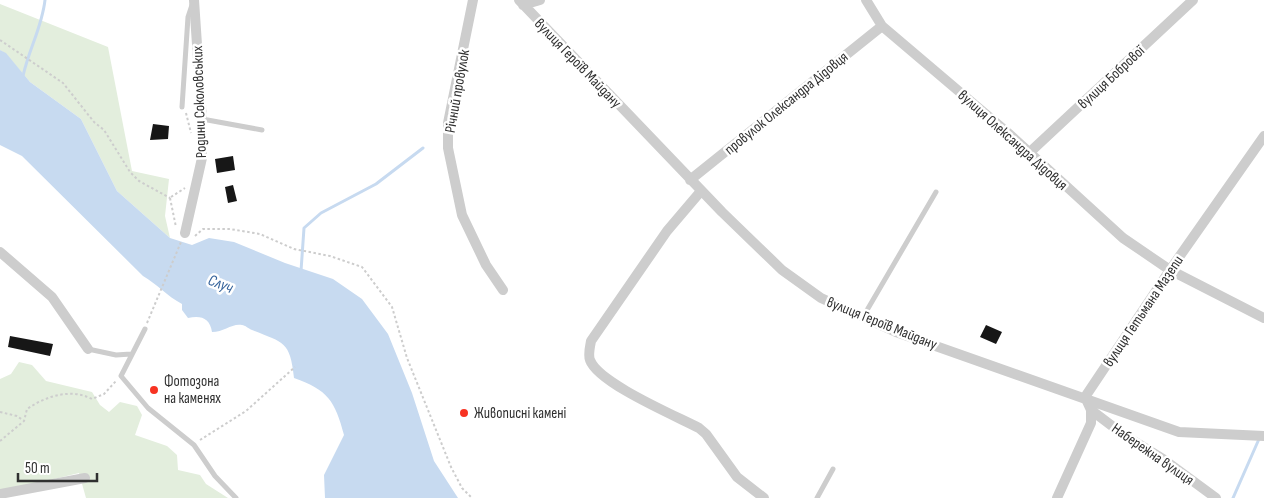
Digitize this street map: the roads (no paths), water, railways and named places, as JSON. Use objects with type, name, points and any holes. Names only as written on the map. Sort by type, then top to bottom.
[{"type":"street","name":"Родини Соколовських","points":[[184,234],[202,158],[202,119],[194,0]]},
{"type":"street","name":"Річний провулок","points":[[473,0],[448,123],[448,148],[462,215],[486,265],[503,290]]},
{"type":"street","points":[[521,2],[540,0]]},
{"type":"street","name":"вулиця Олександра Дідовця","points":[[866,0],[882,26],[1029,153],[1123,238],[1170,270],[1264,318]]},
{"type":"street","name":"вулиця Бобрової","points":[[1029,153],[1193,0]]},
{"type":"street","name":"вулиця Героїв Майдану","points":[[521,2],[701,191],[782,270],[821,298],[896,332],[1180,432],[1264,436]]},
{"type":"street","name":"провулок Олександра Дідовця","points":[[690,180],[882,26]]},
{"type":"street","name":"вулиця Гетьмана Мазепи","points":[[1085,397],[1170,270],[1264,136]]},
{"type":"street","points":[[701,191],[667,231],[591,341],[589,359],[597,371],[610,382],[699,428],[706,434],[737,476],[764,498]]},
{"type":"street","points":[[0,252],[52,297],[88,349]]},
{"type":"street","points":[[1057,498],[1091,423],[1091,410],[1085,397]]},
{"type":"street","name":"Набережна вулиця","points":[[1091,410],[1216,498]]},
{"type":"street","points":[[0,494],[85,478]]},
{"type":"lane","points":[[182,107],[188,17],[194,0]]},
{"type":"lane","points":[[202,119],[262,130]]},
{"type":"lane","points":[[862,317],[936,192]]},
{"type":"lane","points":[[145,329],[120,376],[148,408],[194,444],[215,476],[236,498]]},
{"type":"lane","points":[[88,349],[116,355],[131,354]]},
{"type":"lane","points":[[817,498],[833,469]]},
{"type":"water","name":"Случ","points":[[0,50],[6,53],[30,82],[81,119],[117,191],[170,238],[192,245],[209,238],[234,242],[285,263],[333,279],[362,299],[388,334],[412,393],[434,461],[458,498],[325,498],[324,475],[344,435],[337,413],[328,398],[315,387],[294,378],[290,356],[278,341],[242,325],[235,325],[212,332],[209,323],[201,317],[188,318],[182,310],[182,304],[143,276],[22,156],[0,145]]},
{"type":"waterway","points":[[23,76],[45,0]]},
{"type":"waterway","points":[[301,271],[304,228],[321,213],[376,184],[423,148]]},
{"type":"waterway","points":[[1233,498],[1259,439]]},
{"type":"place","name":"Фотозона на каменях","points":[[154,390]]},
{"type":"place","name":"Живописні камені","points":[[464,413]]}]
